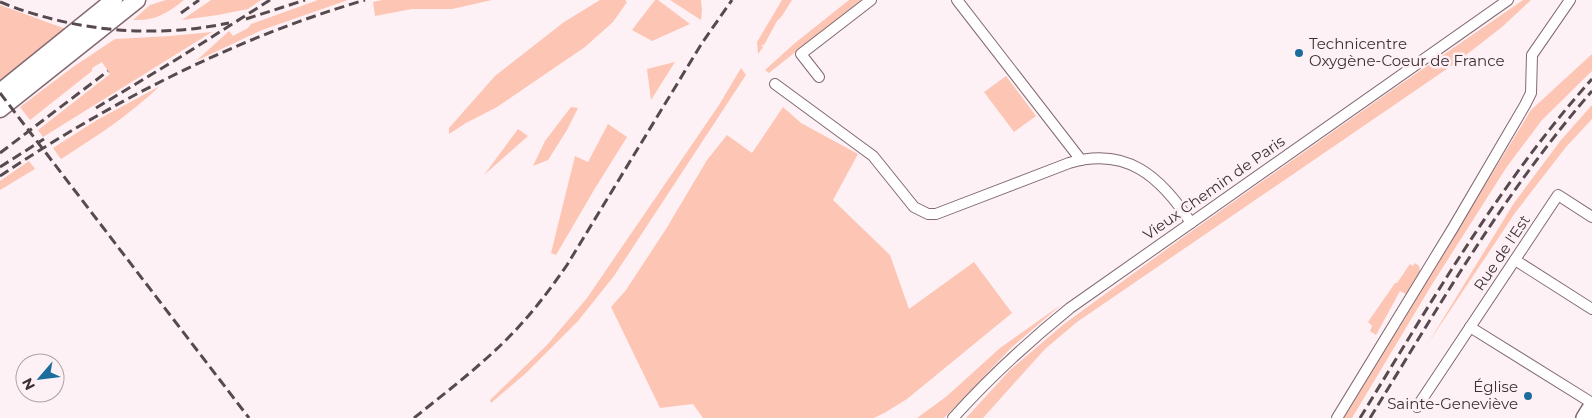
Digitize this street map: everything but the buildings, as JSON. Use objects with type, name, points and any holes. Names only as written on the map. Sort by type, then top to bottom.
[{"type":"main road","points":[[0,92],[114,0]]},
{"type":"main road","points":[[0,109],[137,0]]},
{"type":"main road","points":[[1584,418],[1592,404]]},
{"type":"street","points":[[820,77],[801,54],[871,0]]},
{"type":"street","points":[[957,0],[1081,160]]},
{"type":"street","name":"Vieux Chemin de Paris","points":[[953,418],[1000,368],[1035,336],[1085,297],[1508,0]]},
{"type":"street","points":[[1337,418],[1453,228],[1525,105],[1531,93],[1532,55],[1570,0]]},
{"type":"street","points":[[775,84],[869,152],[914,207],[928,214],[942,212],[1081,160],[1102,159],[1131,164],[1144,170],[1171,195],[1191,223]]},
{"type":"street","name":"Rue de l'Est","points":[[1417,407],[1558,195],[1592,217]]},
{"type":"street","points":[[1515,260],[1592,309]]},
{"type":"street","points":[[1470,327],[1592,404]]},
{"type":"shaded area","points":[[166,0],[184,0],[160,16],[133,20],[150,5]]},
{"type":"shaded area","points":[[211,0],[261,0],[248,9],[182,20]]},
{"type":"shaded area","points":[[318,0],[348,0],[262,30],[196,61],[229,31],[233,36],[248,28],[251,24]]},
{"type":"shaded area","points":[[382,0],[492,0],[452,9],[412,9],[375,16],[373,2]]},
{"type":"shaded area","points":[[600,0],[625,0],[627,2],[613,22],[585,47],[497,107],[449,134],[449,128],[495,76],[564,22]]},
{"type":"shaded area","points":[[655,0],[658,0],[690,24],[652,41],[632,30]]},
{"type":"shaded area","points":[[670,0],[701,0],[701,20]]},
{"type":"shaded area","points":[[782,0],[792,0],[777,21],[764,45],[761,45],[763,47],[758,54],[757,42]]},
{"type":"shaded area","points":[[849,0],[861,0],[769,73],[765,70],[795,43]]},
{"type":"shaded area","points":[[1523,0],[1531,0],[1502,27],[1457,62],[1077,322],[1045,349],[983,418],[966,418],[1010,370],[1064,324],[1182,238]]},
{"type":"shaded area","points":[[0,5],[66,29],[2,82],[0,80]]},
{"type":"shaded area","points":[[212,32],[43,137],[38,130],[110,74],[102,62],[92,68],[92,71],[30,120],[20,107],[73,67],[115,39]]},
{"type":"shaded area","points":[[1592,54],[1592,71],[1542,120],[1506,168],[1431,286],[1352,418],[1342,418],[1531,110]]},
{"type":"shaded area","points":[[675,62],[651,100],[647,69]]},
{"type":"shaded area","points":[[741,68],[746,75],[614,276],[578,321],[525,374],[491,403],[490,400],[547,345],[587,298],[719,105]]},
{"type":"shaded area","points":[[1006,76],[1036,116],[1014,132],[984,92]]},
{"type":"shaded area","points":[[160,86],[100,134],[61,159],[53,148],[97,120]]},
{"type":"shaded area","points":[[1592,105],[1592,119],[1566,147],[1515,213],[1427,345],[1514,203],[1561,140]]},
{"type":"shaded area","points":[[571,107],[578,108],[548,160],[533,166],[545,141]]},
{"type":"shaded area","points":[[783,107],[801,123],[858,154],[833,200],[890,255],[909,309],[974,262],[1012,313],[907,399],[874,418],[703,418],[693,404],[660,408],[611,307],[626,290],[666,229],[707,160],[727,135],[752,153]]},
{"type":"shaded area","points":[[608,124],[627,137],[556,255],[551,253],[575,156],[588,162]]},
{"type":"shaded area","points":[[518,129],[528,136],[484,175]]},
{"type":"shaded area","points":[[29,161],[35,169],[0,190],[0,181]]},
{"type":"shaded area","points":[[1415,263],[1419,266],[1420,271],[1406,294],[1400,291],[1376,335],[1370,331],[1372,326],[1368,322],[1410,264],[1413,266]]},
{"type":"shaded area","points":[[1062,304],[1011,348],[944,418],[917,418],[947,396],[1000,348]]},
{"type":"railway","points":[[181,13],[199,0]]},
{"type":"railway","points":[[96,108],[270,0]]},
{"type":"railway","points":[[246,19],[305,0]]},
{"type":"railway","points":[[0,176],[86,122],[176,74],[269,33],[365,0]]},
{"type":"railway","points":[[414,418],[496,350],[524,321],[546,294],[567,265],[702,43],[732,0]]},
{"type":"railway","points":[[0,2],[56,20],[84,26],[113,29],[171,31],[229,23]]},
{"type":"railway","points":[[0,153],[108,71]]},
{"type":"railway","points":[[1360,418],[1468,243],[1527,159],[1592,79]]},
{"type":"railway","points":[[1370,418],[1474,250],[1530,169],[1592,91]]},
{"type":"railway","points":[[0,93],[249,418]]},
{"type":"railway","points":[[0,167],[44,139]]},
{"type":"place","name":"Technicentre Oxygène-Coeur de France","points":[[1299,53]]},
{"type":"place","name":"Église Sainte-Geneviève","points":[[1528,396]]}]
